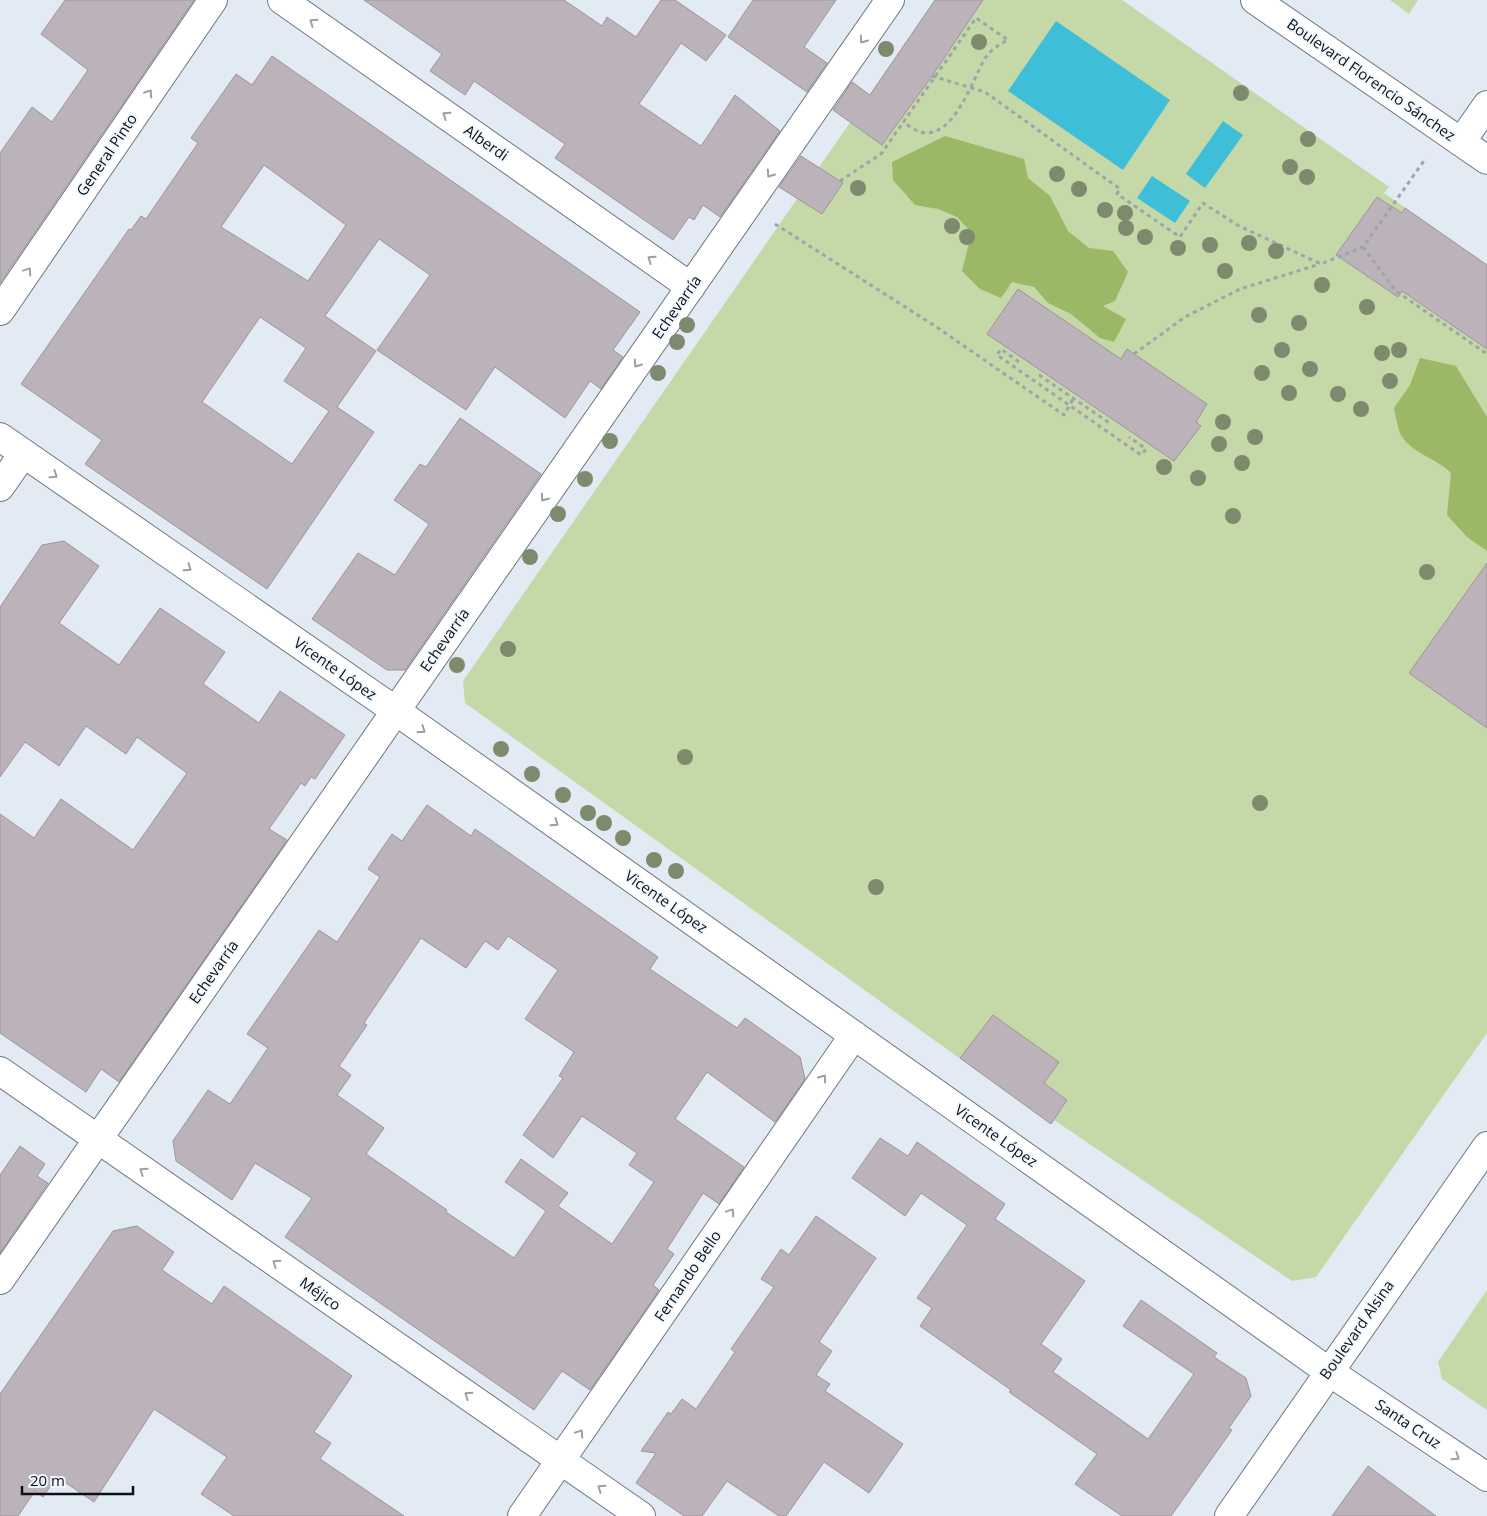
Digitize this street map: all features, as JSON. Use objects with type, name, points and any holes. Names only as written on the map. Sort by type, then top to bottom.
[{"type":"street","name":"General Pinto","points":[[0,311],[213,0]]},
{"type":"street","name":"Alberdi","points":[[282,0],[691,287]]},
{"type":"street","name":"Echevarría","points":[[0,1280],[890,0]]},
{"type":"street","name":"Boulevard Florencio Sánchez","points":[[1255,0],[1487,160]]},
{"type":"street","points":[[1453,136],[1487,105]]},
{"type":"street","name":"Vicente López","points":[[0,437],[396,711],[1328,1371]]},
{"type":"street","points":[[0,487],[23,454]]},
{"type":"street","name":"Fernando Bello","points":[[522,1516],[854,1035]]},
{"type":"street","name":"Méjico","points":[[0,1071],[641,1516]]},
{"type":"street","name":"Boulevard Alsina","points":[[1229,1516],[1328,1371],[1487,1146]]},
{"type":"street","name":"Santa Cruz","points":[[1328,1371],[1487,1477]]},
{"type":"path","points":[[840,181],[881,154],[903,122],[934,77],[976,18],[1008,40],[994,48],[985,59],[971,89],[958,110],[947,122],[934,132],[920,132],[903,122]]},
{"type":"path","points":[[934,77],[985,92],[1120,189],[1116,194],[1180,237],[1203,203],[1239,226],[1321,264]]},
{"type":"path","points":[[1134,354],[1185,317],[1240,289],[1321,264],[1363,248],[1453,136]]},
{"type":"path","points":[[779,227],[935,326],[1064,414],[1074,399]]},
{"type":"path","points":[[1363,248],[1396,291],[1487,354]]},
{"type":"path","points":[[1019,362],[1001,349],[997,355],[1141,456],[1146,449],[1129,437]]},
{"type":"path","points":[[1039,375],[1111,424]]},
{"type":"green space","points":[[935,0],[1122,0],[1389,187],[1384,193],[1487,265],[1487,1033],[1316,1277],[1292,1281],[1054,1120],[1051,1124],[465,703],[463,681]]},
{"type":"green space","points":[[1390,0],[1418,0],[1409,14]]},
{"type":"green space","points":[[945,136],[1024,159],[1028,178],[1050,196],[1068,231],[1089,248],[1113,251],[1128,272],[1115,301],[1103,306],[1126,319],[1114,342],[1100,338],[1071,314],[1048,303],[1034,287],[1012,282],[1001,298],[980,289],[962,271],[969,243],[969,230],[957,217],[938,209],[915,205],[893,180],[892,162]]},
{"type":"green space","points":[[1420,358],[1456,366],[1487,417],[1487,551],[1467,537],[1447,515],[1451,473],[1439,463],[1411,447],[1401,435],[1394,408],[1410,385]]},
{"type":"green space","points":[[1487,1290],[1487,1410],[1442,1379],[1438,1362]]},
{"type":"water","points":[[1056,21],[1170,100],[1123,170],[1008,91]]},
{"type":"water","points":[[1223,121],[1243,135],[1205,188],[1186,174]]},
{"type":"water","points":[[1152,176],[1190,201],[1175,223],[1137,198]]},
{"type":"building","points":[[65,0],[194,0],[0,283],[0,153],[32,107],[52,122],[88,70],[41,34]]},
{"type":"building","points":[[364,0],[564,0],[602,26],[607,17],[636,37],[661,0],[675,0],[726,35],[706,61],[681,43],[639,104],[701,146],[735,95],[780,131],[720,217],[703,205],[694,220],[689,217],[673,240],[555,158],[565,144],[474,81],[465,95],[430,71],[442,54]]},
{"type":"building","points":[[753,0],[836,0],[804,47],[827,63],[807,92],[728,37]]},
{"type":"building","points":[[935,0],[983,0],[932,76],[882,145],[833,110],[852,82],[870,95]]},
{"type":"building","points":[[272,56],[640,312],[613,350],[623,357],[601,389],[590,381],[565,418],[495,367],[466,410],[377,350],[430,275],[379,239],[325,316],[376,351],[337,407],[374,432],[267,589],[85,464],[102,440],[21,384],[129,229],[131,230],[141,216],[146,219],[198,143],[191,138],[236,74],[252,85]],"holes":[[[264,165],[346,225],[308,281],[221,227]],[[260,317],[306,348],[284,381],[329,411],[292,464],[202,402]]]},
{"type":"building","points":[[801,156],[843,183],[822,214],[779,187]]},
{"type":"building","points":[[1377,197],[1402,213],[1405,208],[1487,265],[1487,349],[1402,291],[1398,297],[1336,255]]},
{"type":"building","points":[[1018,289],[1121,359],[1127,349],[1207,404],[1196,422],[1201,426],[1174,461],[987,334]]},
{"type":"building","points":[[460,418],[541,474],[405,670],[387,670],[312,619],[358,553],[395,575],[429,524],[394,500],[420,464],[426,467]]},
{"type":"building","points":[[64,541],[99,566],[59,623],[119,665],[160,608],[225,652],[203,684],[259,723],[280,691],[345,735],[315,779],[311,777],[305,786],[301,783],[269,829],[287,840],[119,1082],[101,1069],[86,1092],[0,1033],[0,814],[34,838],[61,799],[133,850],[187,773],[137,737],[126,754],[86,726],[59,766],[25,742],[0,777],[0,607],[42,545]]},
{"type":"building","points":[[1487,563],[1487,728],[1409,673]]},
{"type":"building","points":[[427,805],[471,836],[475,829],[658,957],[650,969],[737,1028],[745,1018],[800,1057],[805,1079],[775,1122],[707,1072],[675,1119],[744,1167],[719,1204],[703,1193],[667,1249],[674,1254],[653,1285],[659,1290],[590,1390],[562,1371],[534,1410],[285,1237],[312,1198],[255,1163],[232,1200],[176,1161],[173,1141],[208,1090],[230,1104],[268,1048],[247,1034],[319,930],[337,942],[380,877],[368,869],[392,834],[402,841]],"holes":[[[508,936],[558,970],[525,1019],[574,1052],[559,1076],[563,1078],[523,1135],[553,1158],[582,1116],[637,1153],[629,1165],[654,1182],[612,1244],[558,1206],[568,1193],[521,1159],[505,1182],[546,1211],[514,1258],[366,1154],[384,1128],[337,1095],[351,1075],[339,1066],[367,1025],[364,1023],[421,938],[466,968],[485,941],[498,950]]]},
{"type":"building","points":[[993,1015],[1059,1062],[1044,1083],[1067,1100],[1051,1124],[960,1058]]},
{"type":"building","points":[[880,1138],[908,1156],[917,1142],[1005,1204],[995,1219],[1085,1281],[1041,1344],[1062,1359],[1053,1372],[1148,1439],[1194,1374],[1123,1326],[1141,1300],[1217,1353],[1214,1357],[1246,1378],[1251,1396],[1229,1428],[1232,1430],[1171,1516],[1122,1516],[1075,1484],[1097,1454],[920,1326],[932,1308],[917,1298],[967,1225],[921,1193],[905,1216],[852,1178]]},
{"type":"building","points":[[20,1146],[45,1164],[37,1176],[48,1183],[0,1253],[0,1175]]},
{"type":"building","points":[[816,1216],[876,1258],[819,1342],[832,1351],[816,1375],[830,1384],[825,1391],[903,1444],[869,1493],[824,1462],[786,1516],[779,1516],[727,1481],[702,1516],[684,1516],[636,1483],[656,1453],[641,1451],[668,1412],[671,1414],[682,1399],[696,1409],[735,1352],[731,1349],[774,1287],[761,1279],[781,1249],[789,1255]]},
{"type":"building","points":[[137,1226],[174,1252],[162,1270],[212,1304],[224,1286],[352,1376],[314,1432],[331,1443],[320,1459],[404,1516],[234,1516],[201,1494],[227,1457],[154,1409],[94,1502],[57,1477],[43,1497],[35,1491],[18,1516],[0,1516],[0,1394],[113,1231]]},
{"type":"building","points":[[1368,1466],[1436,1516],[1332,1516]]}]
